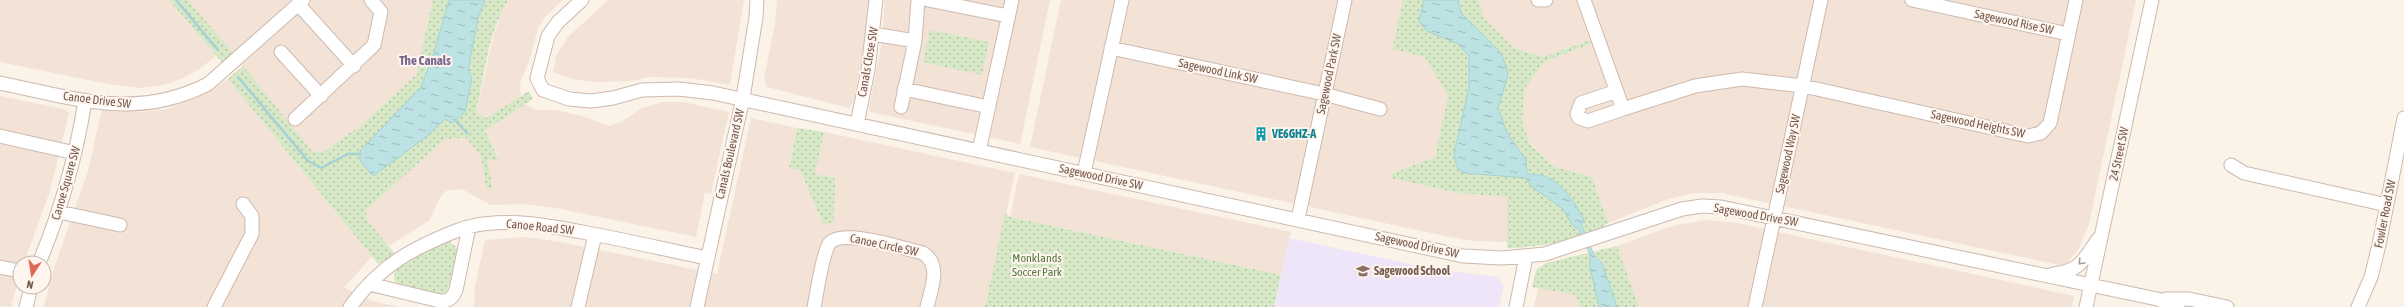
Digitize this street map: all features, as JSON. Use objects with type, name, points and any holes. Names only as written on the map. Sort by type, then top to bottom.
[{"type":"street","points":[[294,119],[354,66],[374,45],[381,12],[371,0]]},
{"type":"street","name":"Sagewood Drive SW","points":[[582,0],[558,22],[548,36],[537,78],[543,90],[569,99],[591,101],[613,98],[642,90],[680,89],[743,98],[1463,256],[1484,258],[1526,257],[1566,248],[1664,214],[1702,206],[1729,208],[1775,217],[2157,298]]},
{"type":"street","name":"Canals Boulevard SW","points":[[697,307],[743,98],[756,17],[756,0]]},
{"type":"street","name":"Canals Close SW","points":[[857,124],[873,34],[876,0]]},
{"type":"street","points":[[901,107],[914,41],[918,0]]},
{"type":"street","points":[[928,0],[1008,16]]},
{"type":"street","points":[[979,151],[1012,0]]},
{"type":"street","points":[[1084,173],[1122,0]]},
{"type":"street","name":"Sagewood Park SW","points":[[1298,220],[1345,0]]},
{"type":"street","points":[[1538,0],[1546,0]]},
{"type":"street","points":[[1584,0],[1623,109]]},
{"type":"street","name":"Sagewood Way SW","points":[[1755,307],[1821,0]]},
{"type":"street","name":"Sagewood Rise SW","points":[[1912,0],[2068,34]]},
{"type":"street","name":"Sagewood Heights SW","points":[[1616,91],[1581,102],[1577,114],[1579,118],[1588,121],[1672,92],[1719,82],[1742,79],[1803,86],[2028,136],[2034,135],[2046,129],[2050,123],[2076,0]]},
{"type":"street","name":"24 Street SW","points":[[2086,307],[2152,0]]},
{"type":"street","points":[[295,3],[354,66]]},
{"type":"street","name":"Canoe Drive SW","points":[[0,83],[85,101],[135,105],[163,102],[190,94],[208,84],[295,3]]},
{"type":"street","points":[[873,34],[914,41]]},
{"type":"street","name":"Sagewood Link SW","points":[[1111,48],[1324,94],[1380,109]]},
{"type":"street","points":[[281,52],[321,96]]},
{"type":"street","points":[[904,89],[989,107]]},
{"type":"street","name":"Canoe Square SW","points":[[42,255],[59,212],[75,153],[85,101]]},
{"type":"street","name":"Fowler Road SW","points":[[2358,307],[2371,277],[2404,118]]},
{"type":"street","points":[[0,136],[75,153]]},
{"type":"street","points":[[2231,165],[2244,173],[2387,205]]},
{"type":"street","points":[[214,307],[252,234],[252,216],[243,204]]},
{"type":"street","points":[[59,212],[120,225]]},
{"type":"street","name":"Canoe Road SW","points":[[350,307],[380,272],[402,257],[434,240],[468,227],[499,223],[530,224],[595,235],[707,258]]},
{"type":"street","points":[[369,284],[448,300],[453,297],[456,290],[468,227]]},
{"type":"street","points":[[2048,275],[2073,270],[2084,259],[2103,232]]},
{"type":"street","points":[[578,307],[595,235]]},
{"type":"street","name":"Canoe Circle SW","points":[[814,307],[827,249],[835,240],[850,237],[923,254],[932,260],[934,270],[927,307]]},
{"type":"street","points":[[1516,307],[1526,257]]},
{"type":"street","points":[[0,266],[12,269]]},
{"type":"street","points":[[26,307],[29,295]]},
{"type":"street","points":[[2157,298],[2178,307]]},
{"type":"street","points":[[2157,298],[2189,299],[2226,307]]},
{"type":"shaded area","points":[[0,0],[169,0],[216,56],[198,70],[181,79],[164,85],[140,88],[108,84],[0,62]]},
{"type":"shaded area","points":[[188,0],[433,0],[416,75],[359,127],[323,152],[312,151]]},
{"type":"shaded area","points":[[508,0],[563,0],[545,17],[538,28],[529,62],[520,82],[521,96],[486,119],[476,114],[491,46],[501,11]]},
{"type":"shaded area","points":[[608,0],[744,0],[730,85],[690,78],[649,77],[631,81],[596,82],[571,79],[553,72],[556,56],[568,37]]},
{"type":"shaded area","points":[[777,0],[869,0],[865,44],[853,103],[849,108],[767,87],[764,79],[775,23]]},
{"type":"shaded area","points":[[885,0],[1050,0],[1020,144],[870,112],[869,108],[881,47]]},
{"type":"shaded area","points":[[1061,0],[1403,0],[1392,49],[1425,57],[1448,96],[1435,157],[1391,174],[1390,178],[1459,193],[1507,197],[1507,242],[1474,241],[1445,236],[1030,147]]},
{"type":"shaded area","points":[[1478,0],[2136,0],[2089,224],[2078,250],[2064,266],[1722,193],[1695,193],[1668,199],[1608,223],[1592,177],[1553,166],[1530,143],[1522,121],[1525,88],[1544,62],[1592,43],[1591,39],[1543,57],[1514,48],[1485,19]]},
{"type":"shaded area","points":[[228,79],[372,257],[344,287],[372,301],[401,307],[44,307],[47,295],[52,295],[52,274],[88,171],[102,109],[140,112],[167,109],[204,95]]},
{"type":"shaded area","points":[[0,96],[64,109],[69,113],[50,191],[27,255],[12,255],[12,295],[14,295],[11,307],[0,306]]},
{"type":"shaded area","points":[[662,102],[682,102],[729,112],[711,194],[705,193],[696,237],[561,209],[524,204],[491,205],[462,189],[446,191],[440,197],[430,220],[389,246],[366,218],[367,209],[445,139],[466,138],[481,156],[486,187],[487,160],[499,159],[485,131],[526,104],[535,110],[555,110],[582,116],[609,126],[621,122],[642,108]]},
{"type":"shaded area","points":[[751,118],[797,128],[789,167],[800,170],[824,226],[834,221],[835,178],[815,174],[824,132],[1015,173],[985,307],[474,307],[475,286],[485,240],[527,237],[560,242],[717,274]]},
{"type":"shaded area","points":[[1019,174],[1291,232],[1281,275],[1010,217]]},
{"type":"shaded area","points":[[1706,220],[1737,223],[2074,296],[2072,307],[1639,307],[1617,246],[1672,226]]},
{"type":"shaded area","name":"Sagewood School","points":[[1289,238],[1433,269],[1498,277],[1504,286],[1499,307],[1274,307]]},
{"type":"shaded area","points":[[1538,288],[1575,295],[1581,307],[1534,307]]},
{"type":"green space","points":[[169,0],[188,0],[234,54],[224,65]]},
{"type":"green space","points":[[433,0],[508,0],[501,13],[491,40],[476,113],[486,118],[529,91],[533,99],[485,131],[499,160],[487,160],[493,191],[486,187],[481,156],[466,138],[445,139],[367,209],[366,218],[395,254],[378,264],[228,79],[243,66],[312,151],[323,152],[359,127],[416,75]]},
{"type":"green space","points":[[1403,0],[1478,0],[1485,19],[1514,48],[1543,57],[1592,39],[1593,43],[1544,62],[1525,88],[1522,121],[1530,144],[1553,166],[1592,177],[1608,223],[1587,235],[1574,239],[1546,245],[1507,248],[1507,197],[1459,193],[1390,178],[1391,174],[1435,157],[1448,96],[1425,57],[1392,49]]},
{"type":"green space","points":[[930,30],[989,42],[982,75],[923,62]]},
{"type":"green space","points":[[797,128],[824,132],[815,174],[835,178],[834,221],[824,226],[800,170],[789,168]]},
{"type":"green space","name":"Monklands Soccer Park","points":[[1005,213],[1010,217],[1281,275],[1274,307],[985,307]]},
{"type":"green space","points":[[448,240],[458,249],[447,292],[438,294],[396,283],[394,275],[397,268],[403,262],[422,251]]},
{"type":"green space","points":[[1617,246],[1639,307],[1581,307],[1575,295],[1532,287],[1536,270],[1546,263]]},
{"type":"water","points":[[449,0],[485,0],[478,18],[468,70],[472,78],[465,112],[452,123],[445,119],[426,137],[373,176],[360,161],[360,151],[421,87],[433,56]]},
{"type":"water","points":[[1424,0],[1458,0],[1461,13],[1500,52],[1508,75],[1498,108],[1507,133],[1526,160],[1527,173],[1543,175],[1558,184],[1578,208],[1585,222],[1581,224],[1594,255],[1602,263],[1617,307],[1599,307],[1590,267],[1590,255],[1579,229],[1573,226],[1563,209],[1531,186],[1526,178],[1463,173],[1457,167],[1454,154],[1469,88],[1469,56],[1458,44],[1427,31],[1419,21]]},
{"type":"waterway","points":[[176,0],[218,50]]},
{"type":"waterway","points":[[238,77],[308,161],[321,168],[348,154],[360,154]]},
{"type":"waterway","points":[[454,119],[467,133]]},
{"type":"place","name":"VE6GHZ-A","points":[[1261,134]]},
{"type":"place","name":"Sagewood School","points":[[1363,271]]},
{"type":"district","name":"The Canals","points":[[425,60]]}]
